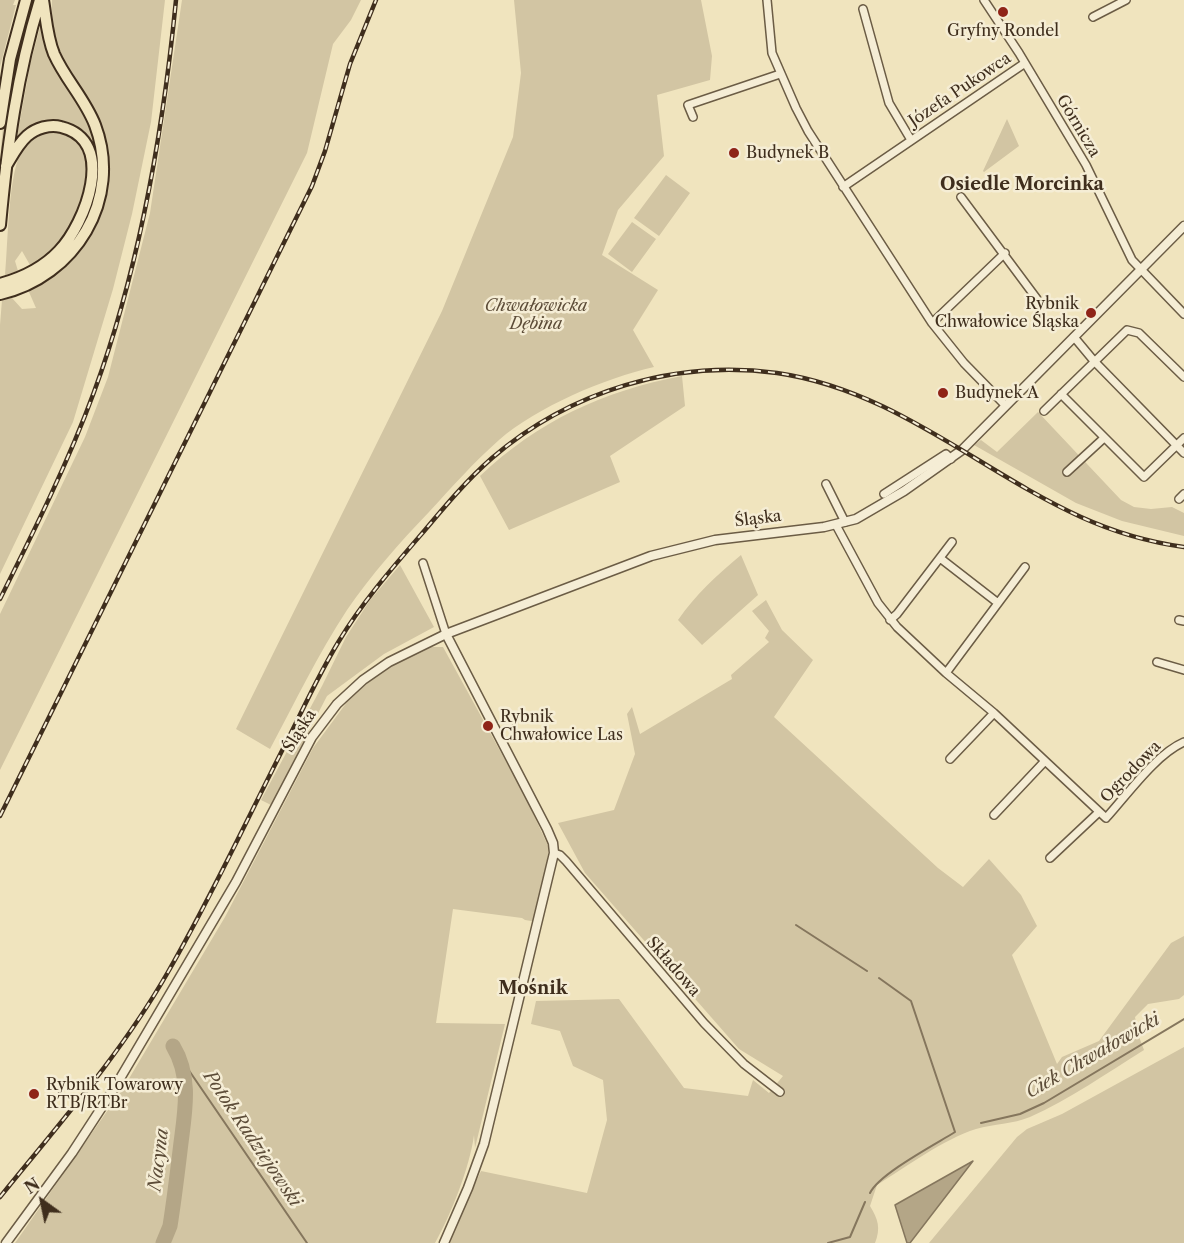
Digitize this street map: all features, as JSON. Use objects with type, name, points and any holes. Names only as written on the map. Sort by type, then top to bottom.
[{"type":"main road","points":[[0,123],[7,76],[26,0]]},
{"type":"main road","points":[[0,225],[6,166],[20,79],[42,0]]},
{"type":"main road","points":[[0,294],[28,285],[58,267],[81,240],[96,210],[103,175],[101,149],[95,126],[87,107],[54,54],[42,0]]},
{"type":"main road","points":[[0,94],[7,76]]},
{"type":"main road","points":[[0,284],[30,273],[58,252],[80,222],[92,184],[90,154],[84,142],[64,128],[48,126],[27,136],[6,166]]},
{"type":"street","points":[[767,0],[772,53],[808,131],[932,323],[964,363],[1005,405]]},
{"type":"street","name":"Górnicza","points":[[984,0],[1086,165],[1132,260],[1140,270]]},
{"type":"street","points":[[1093,17],[1126,0]]},
{"type":"street","name":"Józefa Pukowca","points":[[863,9],[889,102],[911,140]]},
{"type":"street","name":"Józefa Pukowca","points":[[843,187],[1025,63]]},
{"type":"street","points":[[693,117],[688,105],[780,74]]},
{"type":"street","points":[[961,196],[1037,298]]},
{"type":"street","name":"Śląska","points":[[6,1243],[72,1153],[115,1087],[232,889],[309,742],[348,692],[373,672],[405,653],[446,634],[622,566],[669,550],[715,540],[841,523],[882,505],[951,459],[1184,226]]},
{"type":"street","points":[[932,323],[1005,253]]},
{"type":"street","points":[[1140,270],[1184,314]]},
{"type":"street","points":[[1044,411],[1127,330],[1138,333],[1184,377]]},
{"type":"street","points":[[1074,337],[1094,361],[1184,453]]},
{"type":"street","points":[[1061,394],[1144,477],[1184,438]]},
{"type":"street","points":[[1067,472],[1104,438]]},
{"type":"street","name":"Śląska","points":[[884,494],[946,454],[951,459]]},
{"type":"street","points":[[826,484],[841,523]]},
{"type":"street","name":"Ogrodowa","points":[[841,523],[872,593],[890,620],[1106,818],[1161,758],[1184,742]]},
{"type":"street","points":[[890,620],[952,542]]},
{"type":"street","points":[[940,558],[998,603]]},
{"type":"street","points":[[423,563],[446,634],[547,829],[553,843],[554,853],[486,1136],[471,1180],[444,1243]]},
{"type":"street","points":[[946,673],[1024,567]]},
{"type":"street","points":[[1158,662],[1184,670]]},
{"type":"street","points":[[950,759],[994,713]]},
{"type":"street","points":[[994,814],[1045,760]]},
{"type":"street","name":"Ogrodowa","points":[[1050,858],[1099,812]]},
{"type":"street","name":"Składowa","points":[[554,853],[566,861],[654,967],[728,1050],[780,1092]]},
{"type":"green space","points":[[0,0],[15,0],[13,5],[16,5],[0,67]]},
{"type":"green space","points":[[32,0],[35,0],[13,87],[0,177],[3,132],[10,87]]},
{"type":"green space","points":[[52,0],[165,0],[151,122],[132,214],[113,289],[73,422],[0,574],[0,325],[2,300],[12,298],[22,309],[36,308],[29,292],[30,289],[42,284],[63,269],[92,230],[99,214],[107,160],[54,37],[51,23]]},
{"type":"green space","points":[[182,0],[361,0],[351,20],[333,44],[307,153],[0,770],[0,614],[85,437],[108,377],[150,213]]},
{"type":"green space","name":"Chwałowicka Dębina","points":[[514,0],[701,0],[712,56],[710,80],[657,95],[664,156],[618,210],[602,255],[658,290],[633,330],[654,367],[614,378],[552,405],[515,428],[481,457],[397,547],[356,597],[326,644],[270,749],[236,729],[442,311],[513,137],[521,73]]},
{"type":"green space","points":[[41,23],[90,125],[97,153],[97,191],[89,215],[73,244],[90,207],[96,181],[79,131],[67,124],[17,137],[30,65]]},
{"type":"green space","points":[[1007,119],[1019,146],[984,172],[983,171]]},
{"type":"green space","points":[[52,131],[71,136],[80,145],[87,165],[86,191],[69,233],[48,256],[34,266],[30,265],[22,251],[15,261],[18,271],[5,275],[11,196],[16,166],[20,154],[29,141],[37,135]]},
{"type":"green space","points":[[666,175],[690,193],[659,236],[634,218]]},
{"type":"green space","points":[[632,222],[656,239],[632,272],[608,254]]},
{"type":"green space","points":[[682,376],[685,406],[610,456],[620,482],[509,530],[480,476],[525,439],[573,411],[625,390]]},
{"type":"green space","points":[[1038,412],[1121,500],[1134,507],[1151,509],[1172,507],[1184,513],[1184,536],[1122,521],[1076,503],[974,445],[981,440],[997,452]]},
{"type":"green space","points":[[741,555],[758,595],[702,645],[678,620],[707,585]]},
{"type":"green space","points":[[400,565],[434,627],[384,654],[327,696],[271,805],[261,800],[346,637],[370,600]]},
{"type":"green space","points":[[766,600],[782,630],[813,660],[774,717],[938,868],[963,887],[989,859],[1021,895],[1037,926],[1012,955],[1057,1064],[1062,1057],[1099,1041],[1171,943],[1184,936],[1184,995],[1179,999],[1148,1004],[1135,1017],[1144,1050],[1088,1085],[1030,1117],[976,1129],[951,1139],[877,1185],[870,1206],[878,1224],[875,1243],[447,1243],[481,1171],[587,1193],[607,1120],[603,1080],[573,1066],[560,1031],[531,1024],[536,1001],[619,999],[684,1088],[748,1096],[753,1080],[769,1093],[783,1076],[739,1049],[585,873],[558,823],[614,810],[635,754],[627,714],[632,707],[640,734],[732,679],[731,675],[769,642],[765,638],[769,631],[752,611]]},
{"type":"green space","points":[[427,647],[443,647],[526,798],[549,848],[537,922],[453,909],[436,1023],[505,1024],[475,1148],[474,1135],[459,1190],[435,1243],[15,1243],[124,1087],[225,917],[313,748],[350,698],[387,667]]},
{"type":"green space","points":[[1184,1047],[1184,1243],[929,1243],[1017,1137],[1027,1129],[1062,1114]]},
{"type":"shaded area","points":[[973,1161],[910,1243],[907,1243],[895,1205]]},
{"type":"waterway","points":[[796,925],[867,971]]},
{"type":"waterway","points":[[870,1193],[875,1185],[895,1169],[955,1132],[911,1001],[879,978]]},
{"type":"waterway","name":"Ciek Chwałowicki","points":[[981,1123],[1020,1114],[1044,1103],[1184,1019]]},
{"type":"waterway","name":"Nacyna","points":[[163,1243],[170,1226],[186,1097],[183,1071],[173,1046]]},
{"type":"waterway","name":"Potok Radziejowski","points":[[175,1050],[307,1243]]},
{"type":"waterway","name":"Ciek Chwałowicki","points":[[828,1243],[850,1237],[865,1202]]},
{"type":"railway","points":[[0,599],[62,471],[110,345],[137,248],[147,199],[164,99],[176,0]]},
{"type":"railway","points":[[0,816],[312,186],[325,151],[350,64],[376,0]]},
{"type":"railway","points":[[0,1197],[110,1060],[150,1002],[200,914],[325,665],[358,612],[379,584],[474,475],[522,435],[555,414],[626,385],[663,376],[700,371],[739,370],[777,373],[819,382],[859,396],[934,434],[1043,498],[1081,517],[1119,532],[1184,547]]},
{"type":"place","name":"Gryfny Rondel","points":[[1003,12]]},
{"type":"place","name":"Budynek B","points":[[734,153]]},
{"type":"place","name":"Rybnik Chwałowice Śląska","points":[[1091,313]]},
{"type":"place","name":"Budynek A","points":[[943,393]]},
{"type":"place","name":"Rybnik Chwałowice Las","points":[[488,726]]},
{"type":"place","name":"Rybnik Towarowy RTB/RTBr","points":[[34,1094]]},
{"type":"district","name":"Osiedle Morcinka","points":[[1022,185]]},
{"type":"district","name":"Mośnik","points":[[533,989]]}]
